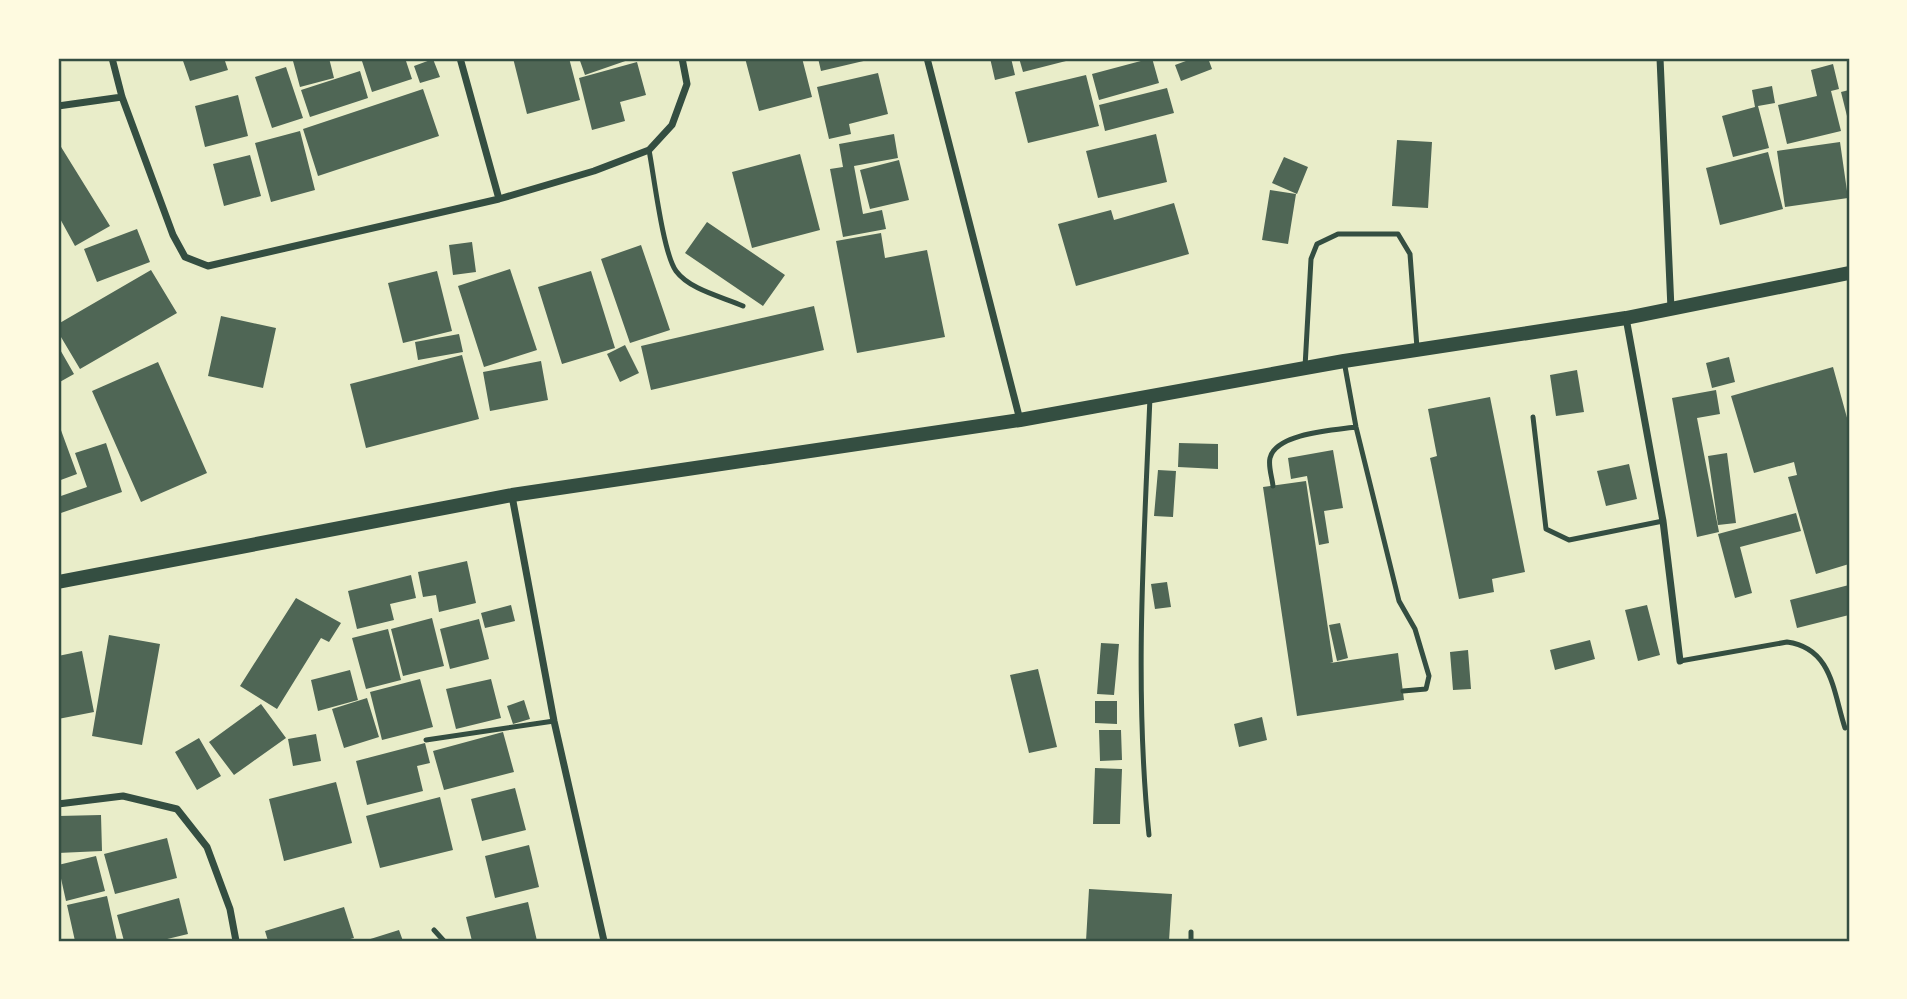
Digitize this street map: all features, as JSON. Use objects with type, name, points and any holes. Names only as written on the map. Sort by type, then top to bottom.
[{"type":"main road","points":[[58,582],[512,495],[1020,420],[1344,361],[1626,318],[1849,273]]},
{"type":"street","points":[[112,58],[122,97],[173,235],[186,257],[208,266],[499,199],[594,171],[649,150],[672,125],[687,84],[682,58]]},
{"type":"street","points":[[460,58],[499,199]]},
{"type":"street","points":[[927,58],[1020,420]]},
{"type":"street","points":[[1660,58],[1671,310]]},
{"type":"street","points":[[58,106],[122,97]]},
{"type":"street","points":[[1626,318],[1663,522],[1680,661]]},
{"type":"street","points":[[512,495],[554,721],[604,941]]},
{"type":"street","points":[[58,804],[123,796],[177,809],[208,847],[230,909],[236,941]]},
{"type":"lane","points":[[649,150],[669,254],[676,271],[690,283],[743,306]]},
{"type":"lane","points":[[1305,368],[1311,259],[1317,244],[1338,234],[1398,234],[1404,241],[1410,254],[1417,351]]},
{"type":"lane","points":[[1344,361],[1356,427],[1399,601],[1415,629],[1429,676],[1426,689],[1403,691]]},
{"type":"lane","points":[[1149,835],[1142,767],[1141,693],[1150,397]]},
{"type":"lane","points":[[1533,417],[1546,529],[1569,540],[1663,522]]},
{"type":"lane","points":[[1273,486],[1269,461],[1274,449],[1281,444],[1303,435],[1356,427]]},
{"type":"lane","points":[[1680,661],[1787,642],[1804,644],[1818,654],[1826,668],[1844,729]]},
{"type":"lane","points":[[426,740],[554,721]]},
{"type":"lane","points":[[434,930],[444,941]]},
{"type":"lane","points":[[1191,932],[1191,941]]},
{"type":"building","points":[[182,58],[224,58],[228,70],[190,81]]},
{"type":"building","points":[[329,58],[334,78],[300,87],[293,61]]},
{"type":"building","points":[[361,58],[405,58],[412,79],[372,92]]},
{"type":"building","points":[[513,58],[569,58],[580,100],[527,114]]},
{"type":"building","points":[[579,58],[634,58],[585,75]]},
{"type":"building","points":[[745,58],[802,58],[812,97],[759,111]]},
{"type":"building","points":[[818,58],[872,58],[872,59],[821,71]]},
{"type":"building","points":[[990,58],[1011,58],[1015,75],[995,80]]},
{"type":"building","points":[[1019,58],[1065,58],[1066,61],[1023,72]]},
{"type":"building","points":[[1152,58],[1159,83],[1099,100],[1092,74]]},
{"type":"building","points":[[1194,58],[1208,58],[1212,69],[1181,81],[1175,65]]},
{"type":"building","points":[[433,59],[440,77],[420,83],[414,66]]},
{"type":"building","points":[[637,62],[646,95],[620,102],[625,121],[592,130],[579,78]]},
{"type":"building","points":[[1833,64],[1839,89],[1831,91],[1841,131],[1787,144],[1778,105],[1817,96],[1811,70]]},
{"type":"building","points":[[286,67],[303,118],[272,128],[255,77]]},
{"type":"building","points":[[360,71],[368,98],[310,117],[301,90]]},
{"type":"building","points":[[878,73],[888,114],[849,124],[851,134],[829,139],[817,87]]},
{"type":"building","points":[[1086,75],[1099,126],[1028,143],[1015,92]]},
{"type":"building","points":[[1772,86],[1775,103],[1758,106],[1769,148],[1733,157],[1722,116],[1755,107],[1752,90]]},
{"type":"building","points":[[1167,88],[1174,113],[1105,131],[1099,105]]},
{"type":"building","points":[[423,89],[439,136],[318,176],[303,129]]},
{"type":"building","points":[[1849,90],[1849,120],[1848,120],[1841,92]]},
{"type":"building","points":[[238,95],[248,136],[205,147],[195,106]]},
{"type":"building","points":[[300,131],[315,190],[271,202],[255,143]]},
{"type":"building","points":[[894,134],[898,158],[854,166],[863,214],[882,210],[886,229],[843,237],[830,169],[843,167],[839,144]]},
{"type":"building","points":[[1156,134],[1167,182],[1098,198],[1086,151]]},
{"type":"building","points":[[1397,140],[1432,142],[1428,208],[1392,206]]},
{"type":"building","points":[[58,142],[110,226],[75,246],[58,215]]},
{"type":"building","points":[[1840,142],[1848,198],[1785,207],[1777,151]]},
{"type":"building","points":[[1768,152],[1783,209],[1720,225],[1706,168]]},
{"type":"building","points":[[800,154],[820,230],[752,248],[732,172]]},
{"type":"building","points":[[250,155],[261,196],[224,206],[213,164]]},
{"type":"building","points":[[1284,157],[1308,167],[1297,194],[1272,183]]},
{"type":"building","points":[[899,160],[909,200],[870,209],[860,170]]},
{"type":"building","points":[[1270,190],[1296,194],[1288,244],[1262,240]]},
{"type":"building","points":[[1174,203],[1189,254],[1076,286],[1058,224],[1111,210],[1114,220]]},
{"type":"building","points":[[707,222],[785,275],[763,306],[685,253]]},
{"type":"building","points":[[137,229],[150,262],[97,282],[84,249]]},
{"type":"building","points":[[881,233],[885,258],[927,250],[945,337],[857,353],[836,241]]},
{"type":"building","points":[[472,242],[476,272],[453,275],[449,245]]},
{"type":"building","points":[[641,245],[670,330],[630,343],[601,259]]},
{"type":"building","points":[[510,269],[537,350],[484,367],[458,286]]},
{"type":"building","points":[[151,270],[177,313],[80,369],[58,332],[58,324]]},
{"type":"building","points":[[437,271],[452,331],[403,343],[388,283]]},
{"type":"building","points":[[591,271],[615,348],[562,364],[538,287]]},
{"type":"building","points":[[814,306],[824,350],[651,390],[641,346]]},
{"type":"building","points":[[221,316],[276,328],[263,388],[208,376]]},
{"type":"building","points":[[459,334],[463,352],[418,360],[415,342]]},
{"type":"building","points":[[625,345],[639,373],[620,382],[607,354]]},
{"type":"building","points":[[58,346],[74,374],[58,383]]},
{"type":"building","points":[[462,355],[479,419],[366,448],[350,384]]},
{"type":"building","points":[[1729,357],[1735,382],[1712,388],[1706,363]]},
{"type":"building","points":[[541,361],[548,400],[490,411],[483,372]]},
{"type":"building","points":[[158,362],[207,473],[141,502],[92,391]]},
{"type":"building","points":[[1833,367],[1849,425],[1849,564],[1816,574],[1788,477],[1797,475],[1794,462],[1754,473],[1731,396]]},
{"type":"building","points":[[1577,370],[1584,412],[1556,416],[1550,375]]},
{"type":"building","points":[[1716,390],[1720,414],[1697,418],[1719,532],[1697,537],[1672,398]]},
{"type":"building","points":[[1490,397],[1525,572],[1492,579],[1494,592],[1459,599],[1430,458],[1437,456],[1428,409]]},
{"type":"building","points":[[58,422],[77,474],[58,481]]},
{"type":"building","points":[[106,443],[122,492],[58,514],[58,497],[87,487],[75,453]]},
{"type":"building","points":[[1179,443],[1218,444],[1218,469],[1178,467]]},
{"type":"building","points":[[1333,450],[1343,508],[1324,511],[1329,543],[1319,545],[1307,476],[1291,479],[1288,458]]},
{"type":"building","points":[[1727,453],[1736,523],[1718,525],[1708,456]]},
{"type":"building","points":[[1629,464],[1637,499],[1606,506],[1597,471]]},
{"type":"building","points":[[1158,470],[1176,471],[1173,517],[1154,516]]},
{"type":"building","points":[[1306,481],[1333,662],[1330,663],[1398,653],[1404,700],[1297,716],[1263,487]]},
{"type":"building","points":[[1796,513],[1801,531],[1740,547],[1752,593],[1735,598],[1718,534]]},
{"type":"building","points":[[467,561],[476,603],[439,612],[436,595],[423,597],[418,572]]},
{"type":"building","points":[[411,575],[416,598],[390,604],[394,620],[357,629],[348,591]]},
{"type":"building","points":[[1167,582],[1171,607],[1155,609],[1151,584]]},
{"type":"building","points":[[1849,585],[1849,615],[1797,628],[1790,600]]},
{"type":"building","points":[[296,598],[341,623],[329,642],[321,638],[277,709],[240,686]]},
{"type":"building","points":[[511,605],[515,621],[485,628],[481,613]]},
{"type":"building","points":[[1647,605],[1660,655],[1638,661],[1625,610]]},
{"type":"building","points":[[432,618],[444,666],[403,676],[391,629]]},
{"type":"building","points":[[479,619],[489,659],[450,669],[440,629]]},
{"type":"building","points":[[1340,623],[1348,658],[1337,661],[1329,625]]},
{"type":"building","points":[[388,629],[401,680],[366,689],[352,638]]},
{"type":"building","points":[[109,635],[160,644],[142,745],[92,736]]},
{"type":"building","points":[[1590,640],[1595,659],[1555,670],[1550,650]]},
{"type":"building","points":[[1101,643],[1119,644],[1114,695],[1097,694]]},
{"type":"building","points":[[1468,650],[1471,689],[1453,690],[1450,652]]},
{"type":"building","points":[[82,651],[94,712],[58,719],[58,656]]},
{"type":"building","points":[[1038,669],[1057,747],[1029,753],[1010,675]]},
{"type":"building","points":[[350,670],[358,700],[318,711],[311,680]]},
{"type":"building","points":[[420,679],[433,727],[382,740],[370,692]]},
{"type":"building","points":[[491,679],[501,718],[456,729],[446,689]]},
{"type":"building","points":[[367,698],[379,737],[344,748],[332,709]]},
{"type":"building","points":[[524,700],[530,719],[513,724],[507,706]]},
{"type":"building","points":[[1095,701],[1117,701],[1117,724],[1095,723]]},
{"type":"building","points":[[261,704],[286,738],[234,775],[209,742]]},
{"type":"building","points":[[1262,717],[1267,740],[1239,747],[1234,724]]},
{"type":"building","points":[[1099,730],[1121,730],[1122,760],[1100,761]]},
{"type":"building","points":[[503,732],[514,772],[444,790],[433,751]]},
{"type":"building","points":[[316,734],[321,761],[293,766],[288,739]]},
{"type":"building","points":[[199,738],[221,776],[197,790],[175,752]]},
{"type":"building","points":[[425,743],[430,763],[417,766],[423,791],[367,805],[356,761]]},
{"type":"building","points":[[1095,768],[1122,769],[1120,824],[1093,824]]},
{"type":"building","points":[[336,782],[352,843],[284,861],[269,799]]},
{"type":"building","points":[[515,788],[526,830],[482,841],[471,799]]},
{"type":"building","points":[[440,797],[453,850],[380,868],[366,816]]},
{"type":"building","points":[[101,815],[102,851],[58,853],[58,816]]},
{"type":"building","points":[[167,838],[177,878],[115,894],[104,854]]},
{"type":"building","points":[[529,845],[539,887],[495,898],[485,856]]},
{"type":"building","points":[[96,856],[105,891],[66,901],[58,865]]},
{"type":"building","points":[[1089,889],[1172,894],[1169,941],[1086,941]]},
{"type":"building","points":[[107,896],[117,941],[75,941],[67,905]]},
{"type":"building","points":[[179,898],[188,934],[159,941],[124,941],[117,915]]},
{"type":"building","points":[[528,902],[537,941],[472,941],[466,917]]},
{"type":"building","points":[[344,907],[354,938],[343,941],[268,941],[265,931]]},
{"type":"building","points":[[399,930],[403,941],[364,941]]}]
